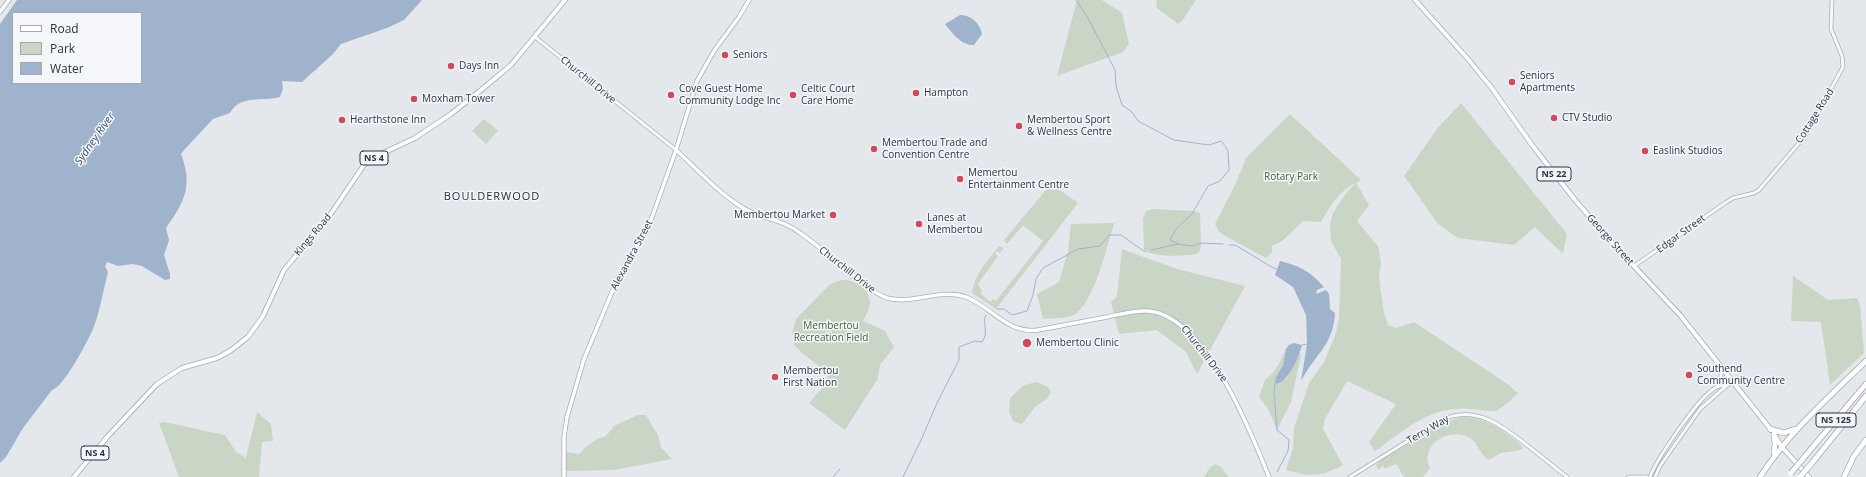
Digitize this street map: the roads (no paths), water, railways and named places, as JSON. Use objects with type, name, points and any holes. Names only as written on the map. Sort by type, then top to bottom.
[{"type":"highway","points":[[1760,477],[1773,456],[1796,429],[1866,361]]},
{"type":"highway","name":"NS 125","points":[[1790,475],[1866,384]]},
{"type":"highway","name":"NS 125","points":[[1800,477],[1866,396]]},
{"type":"highway","points":[[1770,429],[1784,433],[1796,429]]},
{"type":"highway","points":[[1773,456],[1775,444],[1774,434]]},
{"type":"highway","points":[[1844,477],[1854,456],[1866,440]]},
{"type":"main road","points":[[0,12],[9,0]]},
{"type":"main road","name":"Kings Road","points":[[74,477],[108,436],[157,384],[182,368],[217,358],[230,351],[248,337],[263,316],[284,270],[330,215],[364,164],[379,155],[415,138],[451,114],[509,66],[535,37],[564,0]]},
{"type":"main road","name":"Alexandra Street","points":[[564,477],[564,437],[567,417],[584,359],[617,280],[650,223],[676,150],[697,81],[712,53],[739,17],[748,0]]},
{"type":"main road","name":"George Street","points":[[1415,0],[1491,87],[1536,151],[1575,200],[1680,315],[1774,434],[1781,446],[1809,477]]},
{"type":"main road","name":"Churchill Drive","points":[[676,150],[736,203],[751,212],[780,222],[799,231],[870,288],[887,298],[899,300],[946,294],[962,296],[976,302],[1008,325],[1026,331],[1137,311],[1157,312],[1172,318],[1188,331],[1227,384],[1269,477]]},
{"type":"street","name":"Cottage Road","points":[[1728,201],[1754,193],[1762,187],[1805,136],[1842,71],[1843,60],[1831,29],[1832,0]]},
{"type":"street","name":"Churchill Drive","points":[[535,37],[676,150]]},
{"type":"street","name":"Edgar Street","points":[[1634,266],[1728,201]]},
{"type":"street","points":[[1650,477],[1656,464],[1689,415],[1698,404],[1718,386],[1721,380],[1721,368]]},
{"type":"street","points":[[1655,477],[1660,466],[1695,415],[1705,404],[1732,381]]},
{"type":"street","points":[[1718,386],[1728,385]]},
{"type":"street","name":"Terry Way","points":[[1350,477],[1440,421],[1452,416],[1464,414],[1482,417],[1501,425],[1567,477]]},
{"type":"street","points":[[1628,477],[1647,477]]},
{"type":"water","name":"Sydney River","points":[[17,0],[422,0],[404,20],[387,28],[341,44],[333,54],[302,82],[282,81],[283,89],[280,97],[246,101],[234,107],[230,113],[213,119],[185,149],[181,154],[185,165],[187,184],[185,193],[178,210],[166,228],[169,240],[164,255],[170,274],[170,279],[165,280],[142,266],[133,264],[118,266],[107,262],[105,266],[108,272],[100,308],[93,329],[86,343],[68,373],[57,387],[52,390],[23,428],[6,457],[0,463],[0,24]]},
{"type":"water","points":[[960,15],[968,16],[974,20],[981,30],[982,34],[974,45],[961,41],[945,24]]},
{"type":"water","points":[[1280,261],[1304,270],[1319,281],[1324,287],[1317,290],[1316,294],[1326,290],[1329,294],[1330,309],[1335,313],[1334,324],[1327,342],[1301,381],[1307,344],[1306,315],[1293,287],[1275,275]]},
{"type":"water","points":[[1294,343],[1302,345],[1296,362],[1285,379],[1275,384],[1276,377],[1283,365],[1286,349],[1289,345]]},
{"type":"waterway","points":[[1076,0],[1088,18],[1115,70],[1116,86],[1122,105],[1132,112],[1138,121],[1174,140],[1209,145],[1221,141],[1226,147],[1228,152],[1229,170],[1220,181],[1208,186],[1192,214],[1176,229],[1170,240],[1178,244],[1192,246],[1201,243],[1223,244]]},
{"type":"waterway","points":[[997,309],[1004,309],[1012,315],[1027,311],[1033,295],[1036,279],[1043,268],[1078,249],[1100,246],[1109,235],[1121,235],[1145,252]]},
{"type":"waterway","points":[[1151,250],[1178,244]]},
{"type":"waterway","points":[[1229,245],[1235,245],[1278,270]]},
{"type":"waterway","points":[[903,477],[938,401],[959,360],[959,347],[975,341],[982,342],[985,334],[984,322],[986,315]]},
{"type":"waterway","points":[[1302,345],[1307,344]]},
{"type":"waterway","points":[[1275,384],[1274,393],[1277,430],[1289,440],[1288,451],[1277,472]]},
{"type":"waterway","points":[[833,477],[840,469]]},
{"type":"place","name":"Seniors","points":[[725,55]]},
{"type":"place","name":"Days Inn","points":[[451,66]]},
{"type":"place","name":"Seniors Apartments","points":[[1512,82]]},
{"type":"place","name":"Hampton","points":[[916,93]]},
{"type":"place","name":"Cove Guest Home Community Lodge Inc","points":[[671,95]]},
{"type":"place","name":"Celtic Court Care Home","points":[[793,95]]},
{"type":"place","name":"Moxham Tower","points":[[414,99]]},
{"type":"place","name":"CTV Studio","points":[[1554,118]]},
{"type":"place","name":"Hearthstone Inn","points":[[342,120]]},
{"type":"place","name":"Membertou Sport & Wellness Centre","points":[[1019,126]]},
{"type":"place","name":"Membertou Trade and Convention Centre","points":[[874,149]]},
{"type":"place","name":"Easlink Studios","points":[[1645,151]]},
{"type":"place","name":"Memertou Entertainment Centre","points":[[960,179]]},
{"type":"place","name":"Membertou Market","points":[[833,215]]},
{"type":"place","name":"Lanes at Membertou","points":[[919,224]]},
{"type":"place","name":"Membertou Clinic","points":[[1027,343]]},
{"type":"place","name":"Southend Community Centre","points":[[1689,375]]},
{"type":"place","name":"Membertou First Nation","points":[[775,377]]},
{"type":"district","name":"BOULDERWOOD","points":[[492,197]]},
{"type":"park label","name":"Rotary Park","points":[[1291,177]]},
{"type":"park label","name":"Membertou Recreation Field","points":[[831,332]]}]
